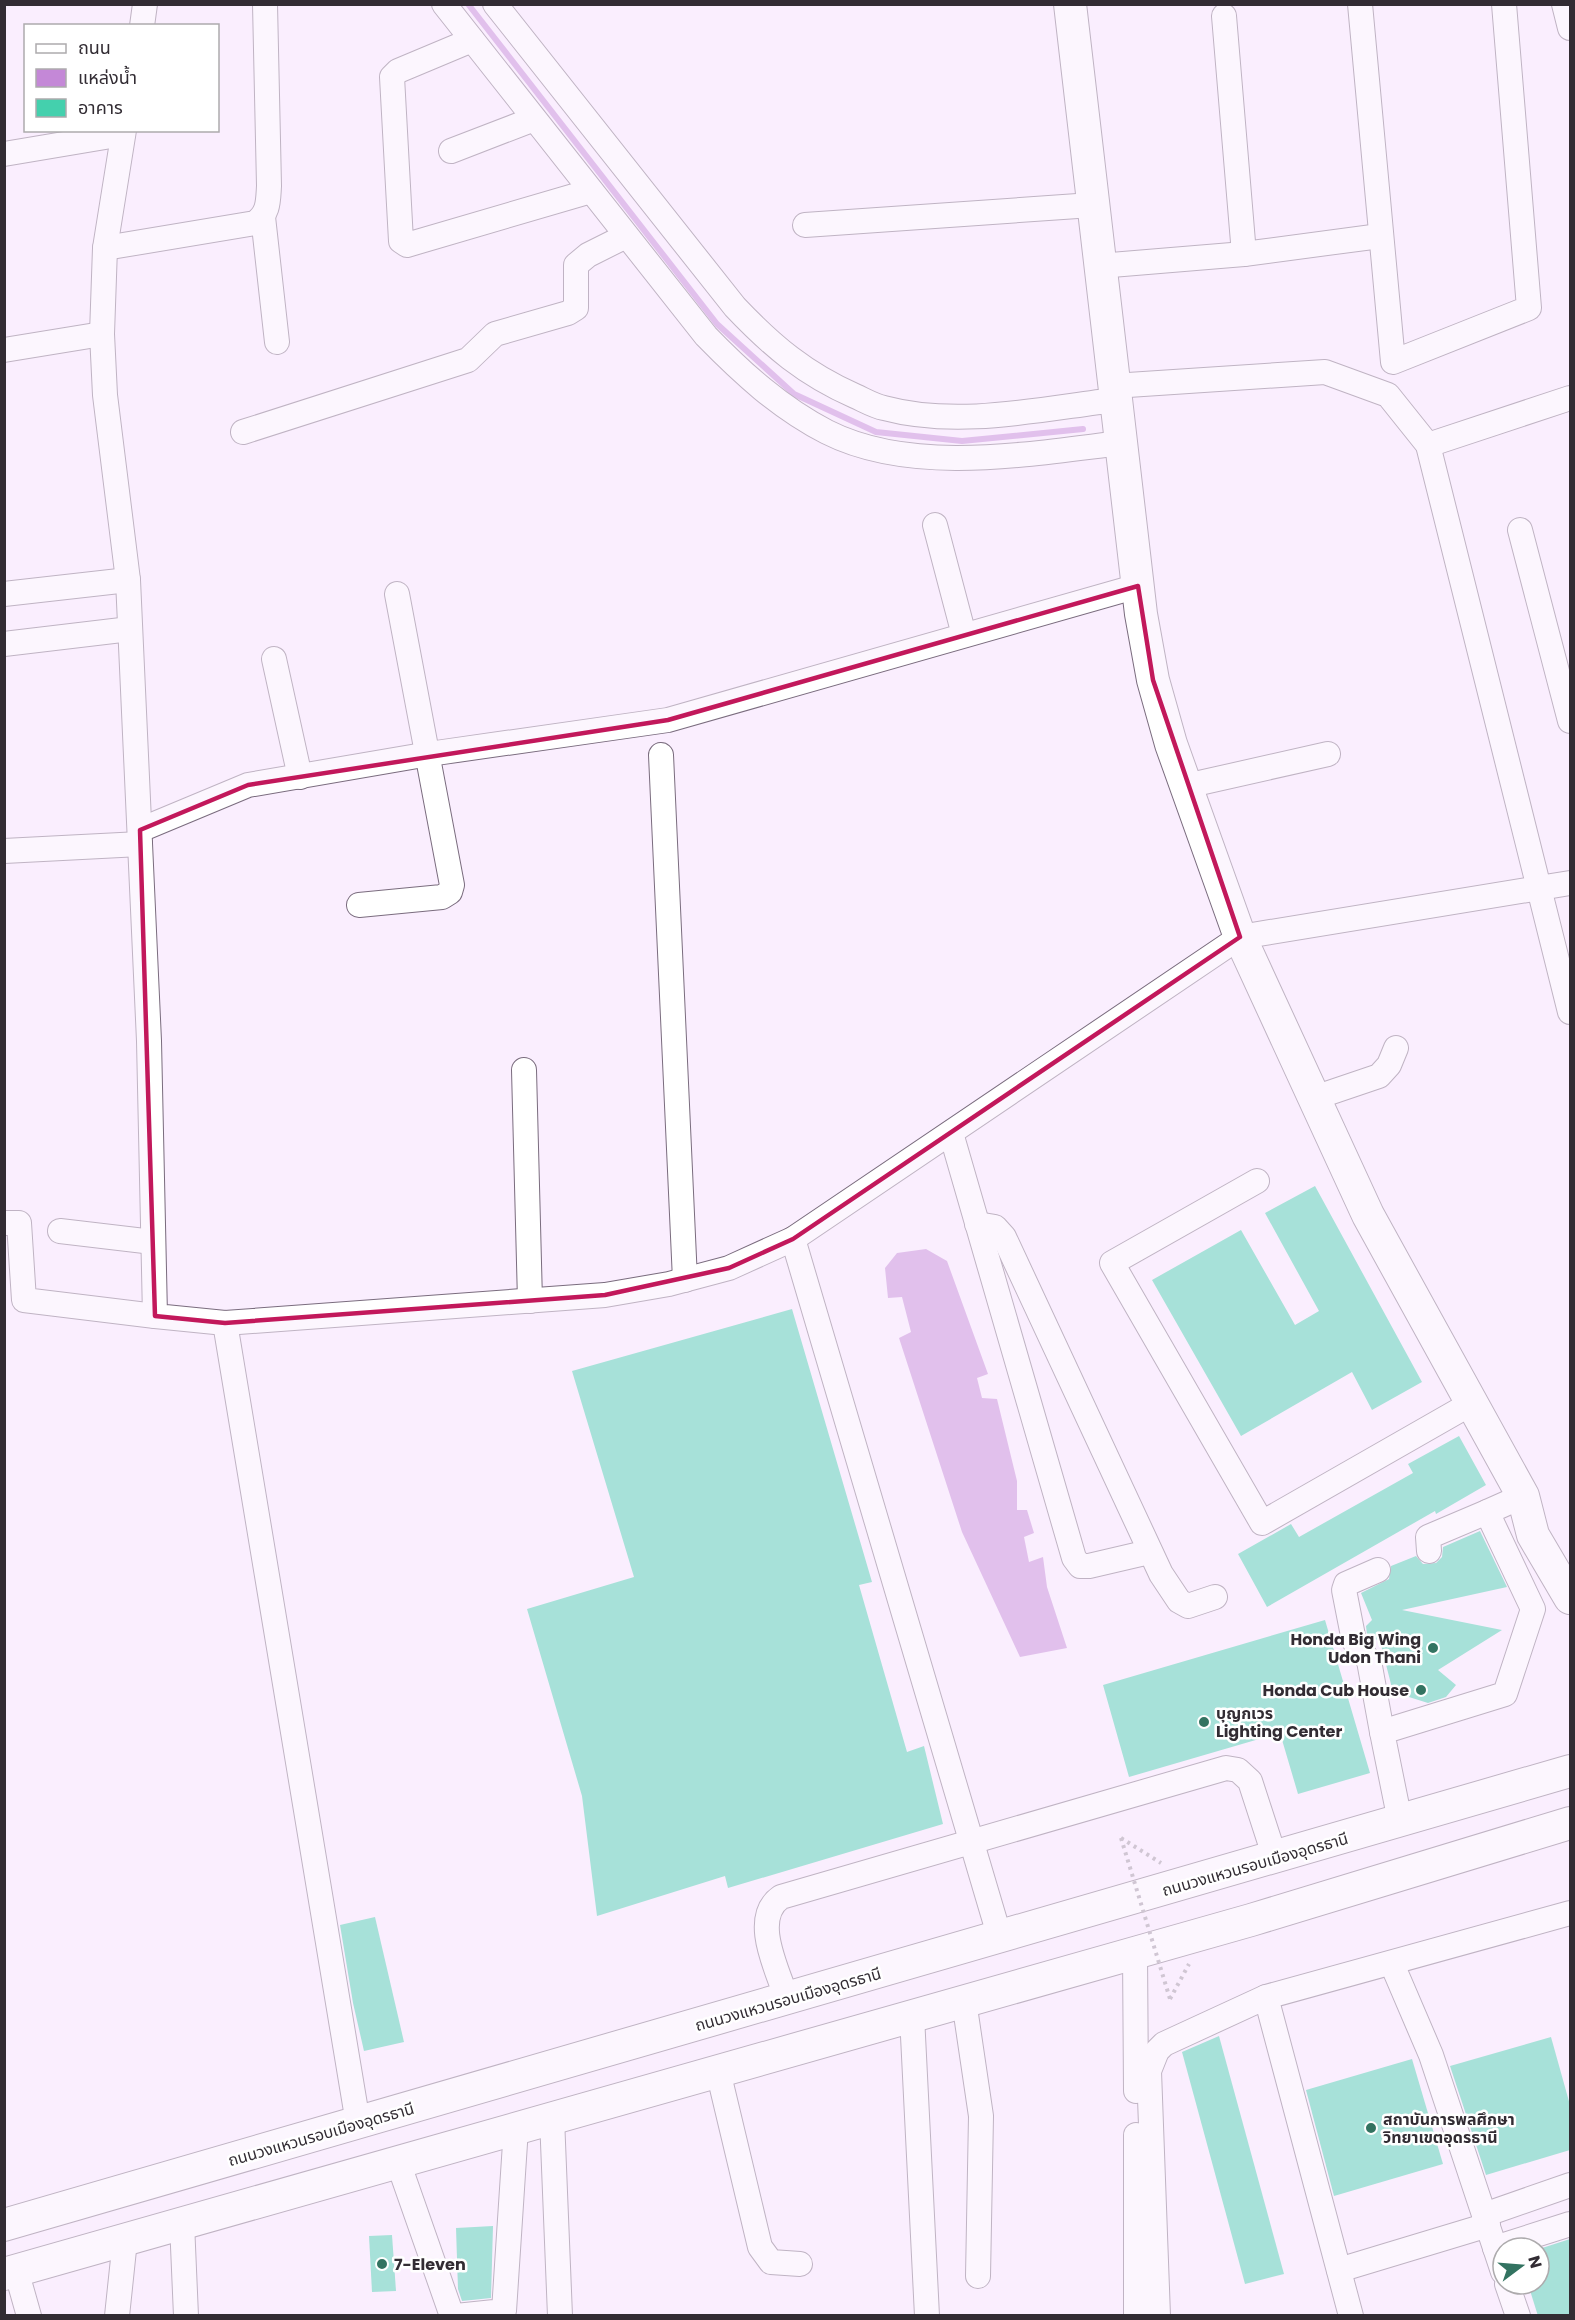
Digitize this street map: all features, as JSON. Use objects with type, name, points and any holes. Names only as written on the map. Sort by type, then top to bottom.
[{"type":"main road","points":[[1070,4],[1138,586],[1153,680],[1186,786],[1240,937],[1368,1215],[1523,1496],[1533,1535],[1570,1598]]},
{"type":"main road","points":[[1523,1496],[1552,1524],[1570,1556]]},
{"type":"main road","points":[[1521,1786],[1570,1753]]},
{"type":"main road","name":"ถนนวงแหวนรอบเมืองอุดรธานี","points":[[4,2225],[1570,1771]]},
{"type":"main road","points":[[10,2272],[1136,1952],[1568,1825]]},
{"type":"street","points":[[142,24],[145,4]]},
{"type":"street","points":[[105,248],[255,223],[263,217],[268,206],[269,186],[265,4]]},
{"type":"street","points":[[444,4],[705,336],[745,376],[789,409],[828,432],[877,450],[924,457],[1051,451],[1120,443]]},
{"type":"street","points":[[495,4],[735,307],[765,339],[808,373],[883,408],[924,415],[999,414],[1114,393],[1325,372],[1388,395],[1428,445],[1570,1012]]},
{"type":"street","points":[[1360,4],[1393,362],[1529,308],[1504,4]]},
{"type":"street","points":[[1564,4],[1570,28]]},
{"type":"street","points":[[1224,16],[1244,254]]},
{"type":"street","points":[[472,40],[398,71],[392,77],[401,241],[407,245],[591,191]]},
{"type":"street","points":[[451,151],[534,119]]},
{"type":"street","points":[[4,154],[124,132],[105,248],[102,334],[105,395],[128,580],[140,837],[155,1316]]},
{"type":"street","points":[[805,225],[1092,205]]},
{"type":"street","points":[[263,217],[277,342]]},
{"type":"street","points":[[243,432],[468,360],[495,334],[568,314],[576,308],[576,265],[588,255],[626,236]]},
{"type":"street","points":[[1100,266],[1244,254],[1380,236]]},
{"type":"street","points":[[4,350],[102,334]]},
{"type":"street","points":[[1428,445],[1570,398]]},
{"type":"street","points":[[935,525],[964,635]]},
{"type":"street","points":[[1520,530],[1570,721]]},
{"type":"street","points":[[4,594],[128,580]]},
{"type":"street","points":[[4,851],[140,837],[248,785],[429,754],[668,720],[1138,586]]},
{"type":"street","points":[[359,905],[442,897],[450,892],[452,885],[397,594]]},
{"type":"street","points":[[4,644],[130,629]]},
{"type":"street","points":[[274,659],[300,777]]},
{"type":"street","points":[[1186,786],[1328,754]]},
{"type":"street","points":[[661,755],[684,1280]]},
{"type":"street","points":[[4,1224],[18,1224],[24,1300],[225,1323],[605,1296],[684,1280],[729,1268],[793,1239],[1240,937],[1570,883]]},
{"type":"street","points":[[1314,1098],[1379,1076],[1389,1065],[1396,1048]]},
{"type":"street","points":[[524,1070],[530,1301]]},
{"type":"street","points":[[951,1133],[1074,1558],[1080,1566],[1089,1566],[1149,1552]]},
{"type":"street","points":[[1257,1181],[1112,1263],[1262,1523],[1472,1403]]},
{"type":"street","points":[[977,1224],[995,1227],[1004,1237],[1149,1552],[1179,1601],[1188,1606],[1215,1597]]},
{"type":"street","points":[[60,1231],[153,1242]]},
{"type":"street","points":[[793,1239],[1000,1938]]},
{"type":"street","points":[[225,1323],[358,2123]]},
{"type":"street","points":[[1429,1551],[1428,1537],[1523,1496]]},
{"type":"street","points":[[1382,1732],[1505,1694],[1533,1609],[1487,1512]]},
{"type":"street","points":[[1378,1570],[1346,1584],[1344,1590],[1354,1641],[1368,1661],[1400,1821]]},
{"type":"street","points":[[788,1999],[766,1926],[773,1902],[781,1897],[971,1841],[1226,1768],[1238,1770],[1250,1781],[1275,1858]]},
{"type":"street","points":[[1158,2316],[1149,2071],[1156,2051],[1164,2044],[1266,1997],[1570,1913]]},
{"type":"street","points":[[1136,1952],[1136,2316]]},
{"type":"street","points":[[1392,1964],[1431,2055],[1491,2236]]},
{"type":"street","points":[[1266,1997],[1351,2316]]},
{"type":"street","points":[[964,2001],[981,2116],[978,2276]]},
{"type":"street","points":[[912,2016],[927,2316]]},
{"type":"street","points":[[718,2071],[760,2247],[771,2262],[800,2264]]},
{"type":"street","points":[[552,2118],[560,2316]]},
{"type":"street","points":[[399,2162],[454,2316],[504,2311],[516,2128]]},
{"type":"street","points":[[1339,2270],[1486,2220],[1570,2185]]},
{"type":"street","points":[[182,2223],[186,2316]]},
{"type":"street","points":[[1532,2236],[1570,2224]]},
{"type":"street","points":[[117,2316],[125,2240]]},
{"type":"street","points":[[10,2272],[29,2316]]},
{"type":"street","points":[[1511,2296],[1518,2316]]},
{"type":"path","points":[[1170,1999],[1121,1838],[1192,1882]]},
{"type":"highlighted area","points":[[1138,586],[1153,680],[1240,937],[793,1239],[729,1268],[605,1295],[225,1323],[155,1316],[140,830],[248,785],[668,720]]},
{"type":"water","points":[[926,1249],[947,1261],[988,1374],[977,1378],[982,1398],[997,1399],[1017,1481],[1017,1510],[1027,1510],[1034,1533],[1024,1537],[1029,1562],[1043,1557],[1047,1587],[1067,1648],[1020,1657],[962,1532],[899,1338],[911,1332],[902,1297],[888,1298],[885,1268],[897,1253]]},
{"type":"building","points":[[1315,1186],[1422,1382],[1372,1410],[1352,1372],[1241,1436],[1152,1280],[1241,1230],[1295,1325],[1319,1311],[1265,1213]]},
{"type":"building","points":[[792,1309],[872,1582],[859,1585],[907,1752],[924,1746],[943,1824],[728,1888],[725,1876],[597,1916],[582,1796],[527,1609],[634,1577],[572,1371]]},
{"type":"building","points":[[1459,1436],[1486,1485],[1436,1514],[1435,1511],[1267,1607],[1238,1554],[1291,1524],[1299,1537],[1413,1473],[1408,1464]]},
{"type":"building","points":[[1480,1531],[1507,1587],[1402,1610],[1502,1630],[1438,1670],[1456,1685],[1446,1697],[1428,1703],[1393,1692],[1380,1641],[1367,1635],[1366,1626],[1372,1620],[1361,1593],[1389,1579],[1391,1566],[1416,1556],[1423,1564],[1436,1563],[1442,1557],[1443,1547]]},
{"type":"building","points":[[1325,1620],[1370,1773],[1298,1794],[1280,1733],[1129,1777],[1103,1685]]},
{"type":"building","points":[[375,1917],[404,2042],[364,2051],[353,2003],[340,1925]]},
{"type":"building","points":[[1219,2036],[1284,2274],[1245,2284],[1182,2052]]},
{"type":"building","points":[[1551,2037],[1570,2105],[1570,2150],[1486,2175],[1450,2066]]},
{"type":"building","name":"สถาบันการพลศึกษา วิทยาเขตอุดรธานี","points":[[1412,2059],[1443,2164],[1334,2196],[1306,2090]]},
{"type":"building","points":[[493,2226],[491,2298],[462,2301],[458,2289],[456,2228]]},
{"type":"building","name":"7-Eleven","points":[[392,2235],[396,2291],[372,2292],[369,2236]]},
{"type":"building","points":[[1570,2239],[1570,2316],[1538,2316],[1532,2296],[1551,2296],[1551,2245]]},
{"type":"waterway","points":[[468,4],[717,324],[794,394],[876,432],[962,441],[1083,429]]},
{"type":"place","name":"Honda Big Wing Udon Thani","points":[[1433,1648]]},
{"type":"place","name":"Honda Cub House","points":[[1421,1690]]},
{"type":"place","name":"บุญกเวร Lighting Center","points":[[1204,1722]]},
{"type":"place","name":"สถาบันการพลศึกษา วิทยาเขตอุดรธานี","points":[[1371,2128]]},
{"type":"place","name":"7-Eleven","points":[[382,2264]]}]
